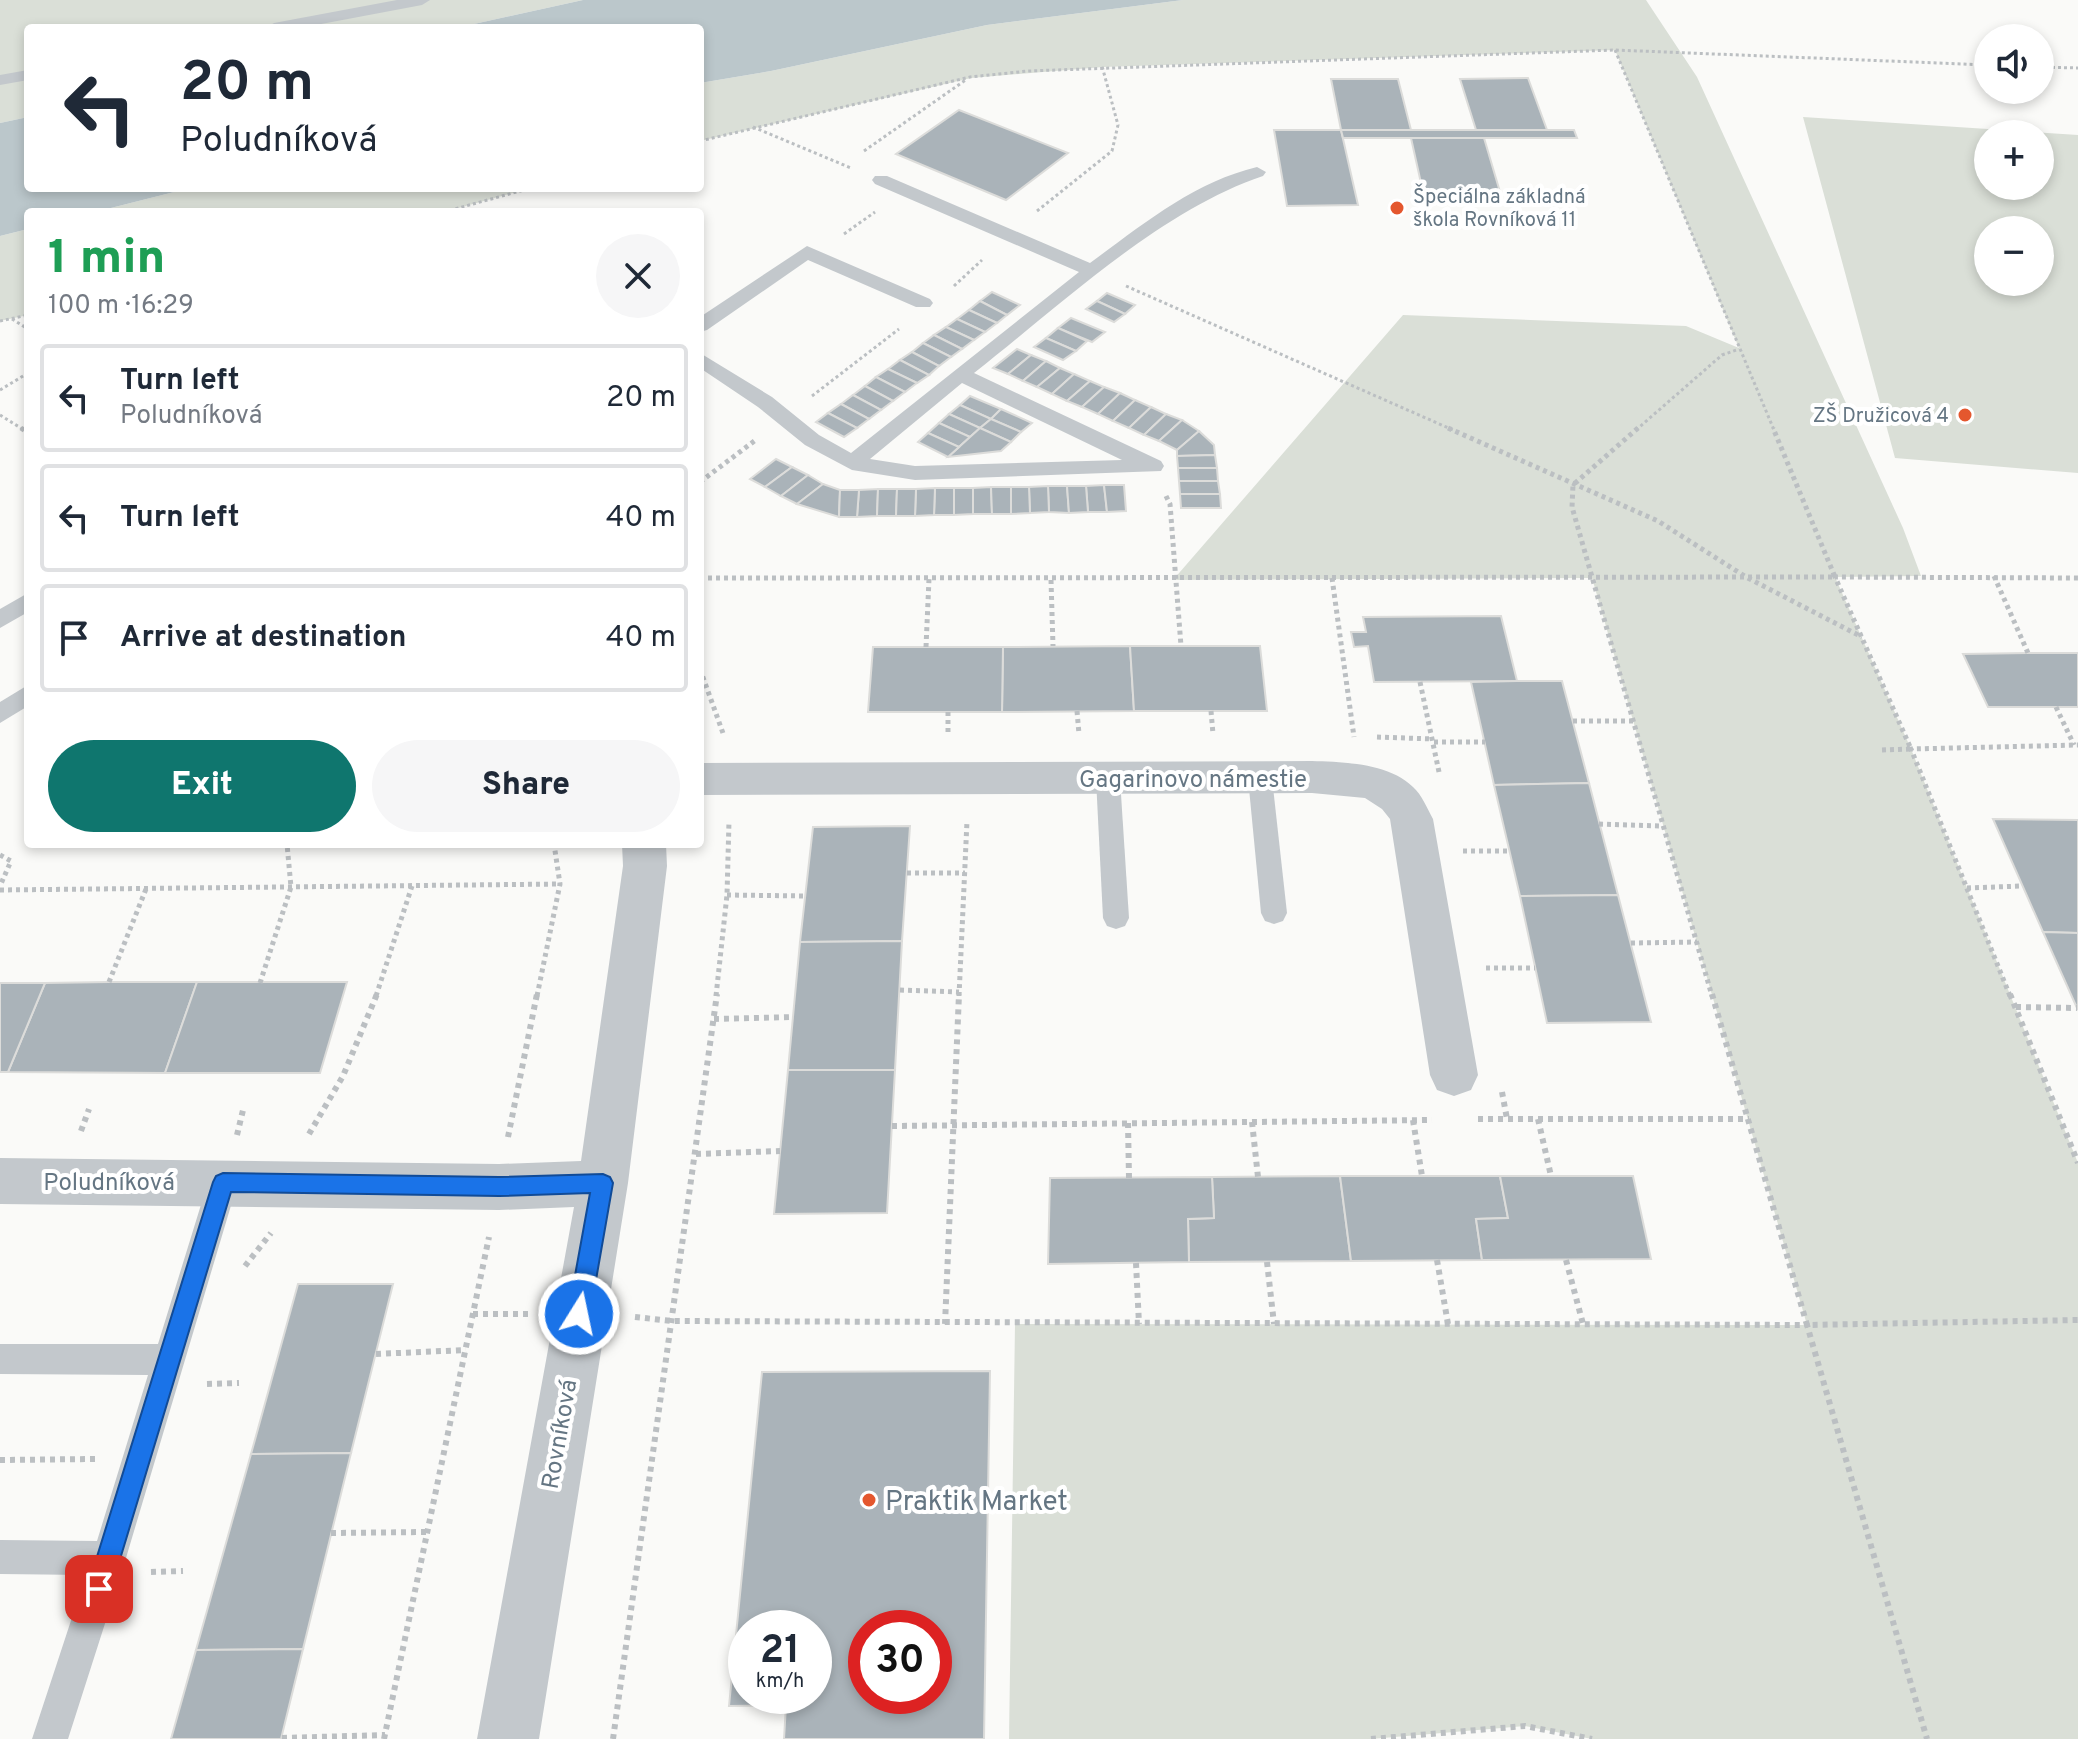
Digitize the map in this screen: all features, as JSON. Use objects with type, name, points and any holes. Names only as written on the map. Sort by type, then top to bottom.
[{"type":"street","name":"Gagarinovo námestie","points":[[715,779],[958,764],[1094,763],[1260,778],[1350,779],[1376,785],[1397,796],[1411,819],[1454,1075]]},
{"type":"street","name":"Rovníková","points":[[508,1739],[603,1183],[645,866],[644,848]]},
{"type":"street","name":"Poludníková","points":[[0,1181],[229,1165],[499,1187],[603,1183]]},
{"type":"lane","points":[[295,24],[422,0]]},
{"type":"lane","points":[[0,80],[24,76]]},
{"type":"lane","points":[[852,463],[1092,271],[1195,196],[1228,180],[1257,172]]},
{"type":"lane","points":[[881,180],[1092,271]]},
{"type":"lane","points":[[704,323],[807,252],[923,303]]},
{"type":"lane","points":[[704,362],[765,402],[812,440],[852,463],[915,473],[1153,466]]},
{"type":"lane","points":[[960,374],[1153,466]]},
{"type":"lane","points":[[0,620],[24,604]]},
{"type":"lane","points":[[0,714],[24,697]]},
{"type":"lane","points":[[1094,763],[1116,918]]},
{"type":"lane","points":[[1260,778],[1274,913]]},
{"type":"lane","points":[[50,1739],[109,1558],[229,1165]]},
{"type":"lane","points":[[0,1359],[170,1360]]},
{"type":"lane","points":[[0,1557],[109,1558]]},
{"type":"path","points":[[704,140],[970,77],[1102,66],[1615,50],[1974,64]]},
{"type":"path","points":[[1615,50],[1835,577],[1911,749],[2074,1145],[2078,1163]]},
{"type":"path","points":[[2054,67],[2078,68]]},
{"type":"path","points":[[843,165],[970,77]]},
{"type":"path","points":[[752,127],[881,180]]},
{"type":"path","points":[[458,208],[516,192]]},
{"type":"path","points":[[1092,271],[1658,521],[1746,577],[1862,637]]},
{"type":"path","points":[[0,321],[24,316]]},
{"type":"path","points":[[11,318],[24,326]]},
{"type":"path","points":[[1739,349],[1722,355],[1573,485],[1572,507],[1927,1739]]},
{"type":"path","points":[[0,390],[24,375]]},
{"type":"path","points":[[0,415],[24,430]]},
{"type":"path","points":[[1153,466],[1170,504],[1173,580],[1181,646]]},
{"type":"path","points":[[1994,576],[2028,653]]},
{"type":"path","points":[[704,578],[2078,578]]},
{"type":"path","points":[[1332,578],[1356,736],[1349,741]]},
{"type":"path","points":[[926,647],[929,579]]},
{"type":"path","points":[[1051,580],[1053,646]]},
{"type":"path","points":[[613,1739],[696,1154],[727,895],[715,779],[728,749],[704,680]]},
{"type":"path","points":[[1882,750],[2076,745],[2056,707]]},
{"type":"path","points":[[1077,711],[1094,763]]},
{"type":"path","points":[[1211,711],[1214,747]]},
{"type":"path","points":[[945,1324],[965,873],[958,764],[948,712]]},
{"type":"path","points":[[1573,721],[1633,721]]},
{"type":"path","points":[[1371,736],[1485,742]]},
{"type":"path","points":[[1599,824],[1663,826]]},
{"type":"path","points":[[260,983],[291,887],[287,848]]},
{"type":"path","points":[[282,1738],[384,1737],[560,884],[555,848]]},
{"type":"path","points":[[1454,851],[1509,851]]},
{"type":"path","points":[[0,855],[11,861],[0,888],[560,884]]},
{"type":"path","points":[[907,873],[965,873]]},
{"type":"path","points":[[308,1135],[334,1096],[380,988],[413,886]]},
{"type":"path","points":[[1967,888],[2022,886]]},
{"type":"path","points":[[109,982],[146,889]]},
{"type":"path","points":[[727,895],[806,896]]},
{"type":"path","points":[[1631,943],[1697,942]]},
{"type":"path","points":[[1477,968],[1535,968]]},
{"type":"path","points":[[900,990],[959,992]]},
{"type":"path","points":[[2016,1007],[2077,1008]]},
{"type":"path","points":[[714,1019],[794,1017]]},
{"type":"path","points":[[229,1165],[244,1106]]},
{"type":"path","points":[[1476,1119],[1749,1119]]},
{"type":"path","points":[[1538,1119],[1551,1176]]},
{"type":"path","points":[[1413,1120],[1422,1176]]},
{"type":"path","points":[[892,1126],[1444,1120]]},
{"type":"path","points":[[1252,1122],[1258,1177]]},
{"type":"path","points":[[1128,1123],[1129,1178]]},
{"type":"path","points":[[696,1154],[780,1151]]},
{"type":"path","points":[[1437,1260],[1448,1324]]},
{"type":"path","points":[[1566,1260],[1583,1324]]},
{"type":"path","points":[[1267,1262],[1274,1324]]},
{"type":"path","points":[[1136,1263],[1139,1324]]},
{"type":"path","points":[[473,1314],[537,1314]]},
{"type":"path","points":[[619,1315],[672,1321],[945,1324],[1807,1325],[2078,1320]]},
{"type":"path","points":[[376,1354],[466,1350]]},
{"type":"path","points":[[206,1384],[239,1383]]},
{"type":"path","points":[[331,1533],[427,1532]]},
{"type":"path","points":[[146,1572],[183,1571]]},
{"type":"path","points":[[1371,1739],[1525,1726],[1592,1739]]},
{"type":"shaded area","points":[[0,0],[583,0],[474,24],[24,24],[24,118],[0,123]]},
{"type":"shaded area","points":[[583,0],[1183,0],[987,25],[704,82],[704,24],[474,24]]},
{"type":"shaded area","points":[[1183,0],[1646,0],[1697,77],[1903,528],[1921,576],[1835,577],[1911,749],[2078,1163],[2078,1739],[1592,1739],[1525,1726],[1371,1739],[1009,1739],[1015,1324],[1807,1325],[1592,578],[1173,580],[1403,315],[1686,326],[1739,348],[1615,50],[1103,67],[971,78],[704,140],[704,82],[987,25]]},
{"type":"shaded area","points":[[1803,117],[1974,128],[1974,200],[2054,200],[2054,133],[2078,135],[2078,473],[1895,458]]},
{"type":"shaded area","points":[[24,118],[24,192],[174,192],[111,208],[24,208],[24,230],[0,236],[0,123]]},
{"type":"shaded area","points":[[174,192],[516,192],[458,208],[111,208]]},
{"type":"shaded area","points":[[24,230],[24,316],[0,321],[0,236]]},
{"type":"building","points":[[1528,78],[1547,130],[1476,130],[1460,79]]},
{"type":"building","points":[[1331,79],[1398,79],[1411,130],[1341,130]]},
{"type":"building","points":[[959,110],[1068,153],[1006,200],[896,154]]},
{"type":"building","points":[[1274,130],[1341,130],[1358,205],[1287,206]]},
{"type":"building","points":[[1341,130],[1574,130],[1577,138],[1343,138]]},
{"type":"building","points":[[1411,138],[1484,138],[1500,192],[1423,192]]},
{"type":"building","points":[[992,292],[1020,305],[1007,315],[980,301]]},
{"type":"building","points":[[1107,293],[1135,305],[1125,314],[1097,301]]},
{"type":"building","points":[[980,301],[1007,315],[997,323],[969,310]]},
{"type":"building","points":[[1097,301],[1125,314],[1114,322],[1086,309]]},
{"type":"building","points":[[969,310],[997,323],[985,332],[957,319]]},
{"type":"building","points":[[1071,318],[1105,332],[1092,342],[1058,328]]},
{"type":"building","points":[[957,319],[985,332],[974,340],[946,327]]},
{"type":"building","points":[[946,327],[974,340],[962,349],[934,335]]},
{"type":"building","points":[[1058,328],[1087,341],[1076,351],[1046,338]]},
{"type":"building","points":[[934,335],[962,349],[951,357],[923,343]]},
{"type":"building","points":[[1046,338],[1076,351],[1063,360],[1034,347]]},
{"type":"building","points":[[923,343],[951,357],[939,366],[912,352]]},
{"type":"building","points":[[1017,349],[1031,355],[1008,374],[993,368]]},
{"type":"building","points":[[912,352],[939,366],[929,375],[900,360]]},
{"type":"building","points":[[1031,355],[1046,361],[1023,381],[1008,374]]},
{"type":"building","points":[[900,360],[929,375],[917,383],[888,369]]},
{"type":"building","points":[[1046,361],[1060,368],[1037,387],[1023,381]]},
{"type":"building","points":[[1060,368],[1074,374],[1052,394],[1037,387]]},
{"type":"building","points":[[888,369],[917,383],[905,392],[876,377]]},
{"type":"building","points":[[1074,374],[1090,381],[1067,401],[1052,394]]},
{"type":"building","points":[[876,377],[905,392],[893,401],[865,386]]},
{"type":"building","points":[[1090,381],[1104,387],[1082,407],[1067,401]]},
{"type":"building","points":[[865,386],[893,401],[881,410],[853,395]]},
{"type":"building","points":[[1104,387],[1120,393],[1098,414],[1082,407]]},
{"type":"building","points":[[1120,393],[1135,400],[1113,421],[1098,414]]},
{"type":"building","points":[[853,395],[881,410],[869,419],[841,404]]},
{"type":"building","points":[[970,396],[1001,409],[991,419],[960,405]]},
{"type":"building","points":[[1135,400],[1151,407],[1129,428],[1113,421]]},
{"type":"building","points":[[841,404],[869,419],[857,428],[828,413]]},
{"type":"building","points":[[960,405],[991,419],[980,428],[949,414]]},
{"type":"building","points":[[1151,407],[1166,414],[1144,435],[1129,428]]},
{"type":"building","points":[[1001,409],[1032,423],[1021,432],[991,419]]},
{"type":"building","points":[[828,413],[857,428],[844,437],[816,422]]},
{"type":"building","points":[[949,414],[980,428],[970,437],[939,423]]},
{"type":"building","points":[[1166,414],[1182,420],[1159,441],[1144,435]]},
{"type":"building","points":[[991,419],[1021,432],[1011,442],[980,428]]},
{"type":"building","points":[[1182,420],[1199,431],[1177,450],[1159,441]]},
{"type":"building","points":[[939,423],[970,437],[959,447],[928,433]]},
{"type":"building","points":[[980,428],[1011,442],[1001,451],[948,457]]},
{"type":"building","points":[[1199,431],[1214,445],[1215,455],[1177,456],[1177,450]]},
{"type":"building","points":[[928,433],[959,447],[948,457],[918,442]]},
{"type":"building","points":[[1215,455],[1217,468],[1178,468],[1177,456]]},
{"type":"building","points":[[776,459],[792,467],[765,487],[750,479]]},
{"type":"building","points":[[792,467],[808,475],[781,496],[765,487]]},
{"type":"building","points":[[1178,468],[1217,468],[1218,481],[1179,481]]},
{"type":"building","points":[[808,475],[823,484],[797,504],[781,496]]},
{"type":"building","points":[[1179,481],[1218,481],[1220,494],[1180,494]]},
{"type":"building","points":[[823,484],[840,490],[839,517],[797,504]]},
{"type":"building","points":[[1104,485],[1107,512],[1088,512],[1086,486]]},
{"type":"building","points":[[1104,485],[1124,485],[1126,511],[1107,512]]},
{"type":"building","points":[[1048,486],[1067,486],[1069,513],[1049,512]]},
{"type":"building","points":[[1048,486],[1049,512],[1030,513],[1029,487]]},
{"type":"building","points":[[1067,486],[1086,486],[1088,512],[1069,513]]},
{"type":"building","points":[[991,487],[992,514],[973,514],[973,488]]},
{"type":"building","points":[[991,487],[1011,487],[1011,514],[992,514]]},
{"type":"building","points":[[1011,487],[1029,487],[1030,513],[1011,514]]},
{"type":"building","points":[[935,488],[954,488],[954,515],[934,515]]},
{"type":"building","points":[[935,488],[934,515],[915,516],[916,489]]},
{"type":"building","points":[[954,488],[973,488],[973,514],[954,515]]},
{"type":"building","points":[[878,489],[877,516],[857,517],[859,490]]},
{"type":"building","points":[[878,489],[897,489],[896,516],[877,516]]},
{"type":"building","points":[[897,489],[916,489],[915,516],[896,516]]},
{"type":"building","points":[[840,490],[859,490],[857,517],[839,517]]},
{"type":"building","points":[[1180,494],[1220,494],[1221,508],[1181,508]]},
{"type":"building","points":[[1501,616],[1517,681],[1374,682],[1368,646],[1354,647],[1351,632],[1366,632],[1363,617]]},
{"type":"building","points":[[1130,646],[1134,711],[1002,712],[1003,647]]},
{"type":"building","points":[[1130,646],[1260,646],[1267,711],[1134,711]]},
{"type":"building","points":[[873,647],[1003,647],[1002,712],[868,712]]},
{"type":"building","points":[[2078,653],[2078,707],[1988,707],[1963,654]]},
{"type":"building","points":[[1562,681],[1589,783],[1494,785],[1471,682]]},
{"type":"building","points":[[1589,783],[1618,895],[1520,896],[1494,785]]},
{"type":"building","points":[[1993,819],[2078,820],[2078,933],[2043,932]]},
{"type":"building","points":[[910,826],[902,941],[800,942],[813,827]]},
{"type":"building","points":[[1618,895],[1651,1022],[1547,1023],[1520,896]]},
{"type":"building","points":[[2043,932],[2078,933],[2078,1010],[2077,1008]]},
{"type":"building","points":[[902,941],[895,1070],[788,1070],[800,942]]},
{"type":"building","points":[[197,982],[165,1073],[8,1072],[45,983]]},
{"type":"building","points":[[197,982],[347,982],[320,1073],[165,1073]]},
{"type":"building","points":[[0,983],[45,983],[8,1072],[0,1072]]},
{"type":"building","points":[[788,1070],[895,1070],[887,1213],[774,1214]]},
{"type":"building","points":[[1340,1176],[1351,1261],[1189,1262],[1188,1219],[1214,1218],[1212,1177]]},
{"type":"building","points":[[1340,1176],[1500,1176],[1508,1218],[1476,1219],[1482,1260],[1351,1261]]},
{"type":"building","points":[[1500,1176],[1633,1176],[1651,1259],[1482,1260],[1476,1219],[1508,1218]]},
{"type":"building","points":[[1212,1177],[1214,1218],[1188,1219],[1189,1262],[1048,1264],[1050,1178]]},
{"type":"building","points":[[298,1284],[393,1284],[351,1453],[251,1454]]},
{"type":"building","name":"Praktik Market","points":[[990,1371],[984,1739],[784,1739],[785,1714],[832,1714],[832,1610],[738,1610],[762,1372]]},
{"type":"building","points":[[351,1453],[303,1649],[196,1650],[251,1454]]},
{"type":"building","points":[[303,1649],[281,1739],[171,1739],[196,1650]]},
{"type":"place","name":"Špeciálna základná škola Rovníková 11","points":[[1397,208]]},
{"type":"place","name":"ZŠ Družicová 4","points":[[1965,415]]},
{"type":"place","name":"Praktik Market","points":[[869,1500]]},
{"type":"route","points":[[99,1589],[223,1182],[499,1187],[603,1183],[579,1314]]}]
